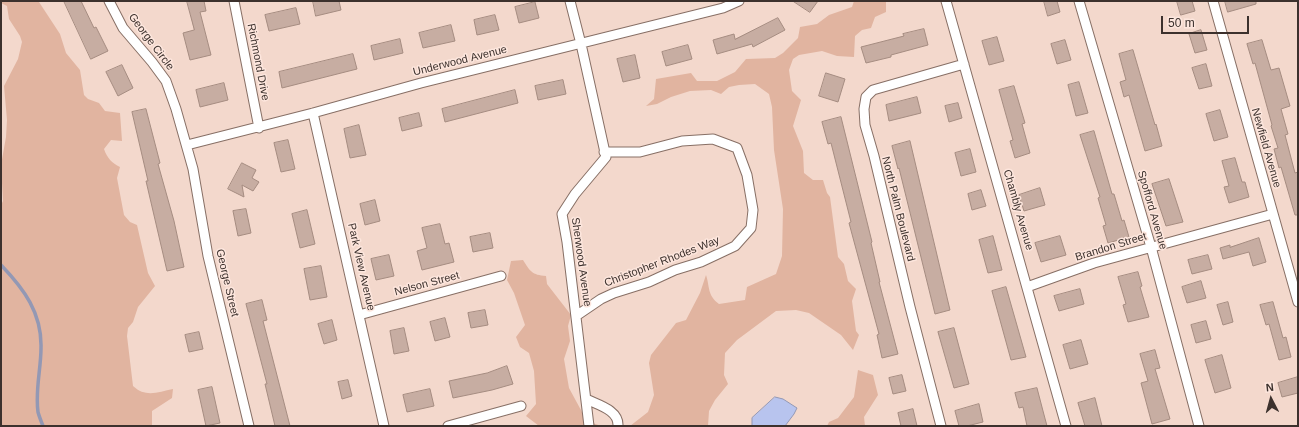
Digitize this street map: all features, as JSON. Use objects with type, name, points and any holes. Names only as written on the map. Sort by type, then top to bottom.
[{"type":"street","name":"George Circle","points":[[109,1],[123,28],[166,81],[187,145]]},
{"type":"street","name":"Richmond Drive","points":[[234,1],[259,128]]},
{"type":"street","points":[[570,1],[581,44],[604,152]]},
{"type":"street","name":"Underwood Avenue","points":[[187,145],[259,128],[421,83],[723,8],[739,1]]},
{"type":"street","name":"Chambly Avenue","points":[[946,1],[1066,426]]},
{"type":"street","name":"Spofford Avenue","points":[[1079,1],[1151,247],[1199,426]]},
{"type":"street","name":"Newfield Avenue","points":[[1213,1],[1298,302]]},
{"type":"street","name":"North Palm Boulevard","points":[[942,426],[910,307],[874,156],[865,125],[864,109],[866,97],[873,90],[964,64]]},
{"type":"street","name":"Park View Avenue","points":[[313,113],[384,426]]},
{"type":"street","name":"Christopher Rhodes Way","points":[[576,316],[601,299],[614,293],[649,282],[675,270],[701,262],[735,246],[751,228],[753,210],[747,176],[737,148],[713,138],[682,141],[640,152],[604,152]]},
{"type":"street","name":"George Street","points":[[187,145],[193,169],[208,256],[249,426]]},
{"type":"street","name":"Sherwood Avenue","points":[[589,426],[562,214],[574,194],[606,157],[604,152]]},
{"type":"street","name":"Brandon Street","points":[[1027,287],[1094,263],[1273,214]]},
{"type":"street","name":"Nelson Street","points":[[359,315],[501,276]]},
{"type":"street","points":[[586,399],[611,411],[618,421],[618,426]]},
{"type":"street","points":[[448,426],[521,406]]},
{"type":"shaded area","points":[[1,1],[39,2],[60,34],[66,53],[80,70],[84,95],[88,99],[99,103],[105,111],[120,113],[122,141],[111,140],[104,149],[110,160],[120,167],[117,178],[124,215],[130,222],[137,225],[148,273],[155,286],[138,307],[133,322],[128,328],[127,336],[133,386],[138,390],[147,393],[157,393],[173,389],[172,398],[152,411],[152,426],[1,426],[1,205],[3,201],[1,165],[6,137],[7,120],[4,86],[18,59],[22,42],[20,36],[9,19],[7,6],[1,3]]},
{"type":"shaded area","points":[[854,1],[886,1],[886,12],[875,17],[871,28],[862,30],[855,36],[854,57],[837,56],[822,51],[799,55],[793,59],[789,70],[792,91],[801,100],[793,126],[803,151],[804,173],[813,180],[823,180],[827,193],[830,197],[838,257],[844,264],[848,281],[856,289],[852,301],[856,331],[859,335],[853,350],[841,335],[809,313],[796,310],[776,311],[737,340],[725,353],[724,375],[728,384],[715,400],[709,411],[708,426],[630,426],[648,412],[654,395],[649,363],[651,355],[676,323],[686,320],[700,293],[706,275],[712,297],[719,304],[745,300],[747,287],[776,274],[782,256],[783,209],[774,150],[772,107],[769,94],[755,84],[739,85],[729,87],[721,94],[711,90],[690,91],[671,97],[657,104],[646,106],[654,99],[656,79],[691,73],[697,81],[717,81],[735,72],[746,59],[775,58],[783,53],[798,38],[800,27],[817,24],[829,15],[852,7]]},
{"type":"shaded area","points":[[523,260],[532,272],[537,275],[546,276],[547,284],[571,315],[568,326],[570,341],[564,359],[569,388],[582,412],[595,424],[602,426],[539,426],[526,416],[536,404],[534,371],[529,353],[520,347],[516,337],[525,325],[514,293],[507,280],[511,261]]},
{"type":"shaded area","points":[[858,370],[873,375],[878,395],[864,417],[865,426],[827,426],[829,422],[838,418],[854,397]]},
{"type":"water","points":[[775,397],[783,399],[797,408],[785,426],[752,426],[752,418]]},
{"type":"building","points":[[64,1],[81,1],[94,28],[96,27],[108,51],[91,59]]},
{"type":"building","points":[[187,1],[204,1],[206,11],[200,12],[211,55],[190,60],[183,33],[194,30]]},
{"type":"building","points":[[313,1],[339,1],[341,10],[316,16]]},
{"type":"building","points":[[793,1],[818,1],[810,12]]},
{"type":"building","points":[[1044,1],[1057,1],[1060,12],[1048,16]]},
{"type":"building","points":[[1177,1],[1192,1],[1195,11],[1181,15]]},
{"type":"building","points":[[1225,1],[1256,1],[1256,4],[1228,12]]},
{"type":"building","points":[[535,2],[539,18],[519,23],[515,7]]},
{"type":"building","points":[[296,8],[300,24],[269,31],[265,15]]},
{"type":"building","points":[[495,15],[499,30],[477,35],[474,20]]},
{"type":"building","points":[[778,18],[785,30],[753,47],[752,44],[717,54],[713,40],[734,34],[735,39]]},
{"type":"building","points":[[451,25],[455,41],[423,48],[419,33]]},
{"type":"building","points":[[924,29],[928,45],[891,55],[891,57],[866,63],[861,47],[904,36],[903,34]]},
{"type":"building","points":[[1201,30],[1207,50],[1195,53],[1189,34]]},
{"type":"building","points":[[997,37],[1004,61],[989,65],[982,41]]},
{"type":"building","points":[[400,39],[403,53],[374,60],[371,46]]},
{"type":"building","points":[[1065,40],[1071,60],[1057,64],[1051,44]]},
{"type":"building","points":[[1262,40],[1271,70],[1279,68],[1290,106],[1281,109],[1288,134],[1285,135],[1295,173],[1298,172],[1298,215],[1295,215],[1281,167],[1279,168],[1274,149],[1278,148],[1255,63],[1253,64],[1247,44]]},
{"type":"building","points":[[688,45],[692,59],[666,66],[662,52]]},
{"type":"building","points":[[1133,50],[1162,146],[1145,151],[1129,95],[1124,97],[1120,82],[1126,80],[1119,54]]},
{"type":"building","points":[[353,54],[357,69],[282,88],[279,72]]},
{"type":"building","points":[[635,55],[640,78],[623,82],[617,59]]},
{"type":"building","points":[[1206,64],[1212,86],[1199,89],[1192,68]]},
{"type":"building","points":[[122,65],[133,88],[118,96],[106,72]]},
{"type":"building","points":[[826,73],[845,79],[838,102],[819,96]]},
{"type":"building","points":[[563,80],[566,94],[538,100],[535,86]]},
{"type":"building","points":[[1079,82],[1088,113],[1076,116],[1068,85]]},
{"type":"building","points":[[224,83],[228,100],[200,107],[196,90]]},
{"type":"building","points":[[1014,86],[1025,123],[1022,124],[1030,153],[1015,158],[1010,141],[1013,140],[999,90]]},
{"type":"building","points":[[515,90],[518,103],[445,122],[442,109]]},
{"type":"building","points":[[917,97],[921,113],[889,121],[886,105]]},
{"type":"building","points":[[958,103],[962,118],[949,122],[945,106]]},
{"type":"building","points":[[146,109],[184,267],[167,271],[132,112]]},
{"type":"building","points":[[1220,110],[1228,137],[1214,141],[1206,114]]},
{"type":"building","points":[[419,113],[422,126],[402,131],[399,118]]},
{"type":"building","points":[[841,117],[872,242],[879,282],[898,354],[882,358],[877,335],[879,334],[849,223],[851,222],[831,143],[828,144],[822,122]]},
{"type":"building","points":[[359,125],[366,155],[350,158],[344,129]]},
{"type":"building","points":[[1094,131],[1112,194],[1114,194],[1122,221],[1124,220],[1129,237],[1108,243],[1103,226],[1106,225],[1098,198],[1100,197],[1080,135]]},
{"type":"building","points":[[288,140],[295,169],[281,172],[274,143]]},
{"type":"building","points":[[910,141],[950,310],[935,314],[899,168],[898,169],[892,146]]},
{"type":"building","points":[[970,149],[976,172],[961,176],[955,153]]},
{"type":"building","points":[[1235,158],[1242,182],[1245,182],[1249,197],[1229,203],[1224,187],[1229,186],[1222,161]]},
{"type":"building","points":[[242,163],[256,170],[252,178],[259,182],[253,191],[242,185],[244,197],[228,189]]},
{"type":"building","points":[[1169,179],[1183,222],[1166,226],[1152,184]]},
{"type":"building","points":[[1040,188],[1045,205],[1024,211],[1019,195]]},
{"type":"building","points":[[981,190],[986,206],[972,210],[968,194]]},
{"type":"building","points":[[375,200],[380,221],[365,225],[360,204]]},
{"type":"building","points":[[246,209],[251,233],[238,236],[233,211]]},
{"type":"building","points":[[307,210],[315,244],[300,248],[292,214]]},
{"type":"building","points":[[440,224],[445,244],[449,243],[454,262],[422,270],[417,251],[427,248],[422,228]]},
{"type":"building","points":[[490,233],[493,248],[473,252],[470,237]]},
{"type":"building","points":[[993,236],[1002,270],[988,273],[979,240]]},
{"type":"building","points":[[1060,236],[1066,255],[1041,262],[1035,243]]},
{"type":"building","points":[[1259,238],[1266,262],[1253,266],[1249,252],[1223,259],[1220,248],[1230,245],[1230,247]]},
{"type":"building","points":[[389,255],[394,276],[376,280],[371,259]]},
{"type":"building","points":[[1208,255],[1212,269],[1192,274],[1188,260]]},
{"type":"building","points":[[321,266],[327,297],[310,300],[304,269]]},
{"type":"building","points":[[1138,272],[1142,286],[1140,287],[1149,317],[1128,322],[1123,305],[1126,304],[1118,277]]},
{"type":"building","points":[[1201,281],[1206,298],[1187,303],[1182,287]]},
{"type":"building","points":[[1006,287],[1026,357],[1011,360],[992,291]]},
{"type":"building","points":[[1080,289],[1084,304],[1059,311],[1054,296]]},
{"type":"building","points":[[262,300],[267,320],[263,321],[290,426],[275,426],[265,384],[267,384],[246,304]]},
{"type":"building","points":[[1228,302],[1233,322],[1223,325],[1217,305]]},
{"type":"building","points":[[1273,302],[1283,338],[1286,337],[1291,357],[1279,360],[1269,324],[1266,325],[1260,305]]},
{"type":"building","points":[[485,310],[488,325],[471,328],[468,313]]},
{"type":"building","points":[[445,318],[450,337],[435,341],[430,322]]},
{"type":"building","points":[[332,320],[337,340],[324,344],[318,324]]},
{"type":"building","points":[[1206,321],[1211,339],[1196,343],[1191,325]]},
{"type":"building","points":[[404,328],[409,351],[394,354],[390,331]]},
{"type":"building","points":[[954,328],[969,384],[954,388],[938,332]]},
{"type":"building","points":[[199,332],[203,349],[189,352],[185,335]]},
{"type":"building","points":[[1081,340],[1088,364],[1070,369],[1063,345]]},
{"type":"building","points":[[1155,350],[1160,368],[1155,369],[1170,419],[1152,424],[1141,383],[1148,381],[1140,354]]},
{"type":"building","points":[[1222,355],[1231,388],[1215,393],[1205,360]]},
{"type":"building","points":[[507,366],[513,384],[453,398],[449,381],[487,373]]},
{"type":"building","points":[[902,375],[906,391],[893,394],[889,378]]},
{"type":"building","points":[[1298,377],[1298,393],[1282,397],[1278,383]]},
{"type":"building","points":[[348,380],[352,396],[342,399],[338,382]]},
{"type":"building","points":[[212,387],[220,423],[206,426],[198,390]]},
{"type":"building","points":[[1037,388],[1047,426],[1027,426],[1023,407],[1019,408],[1015,393]]},
{"type":"building","points":[[430,389],[434,406],[407,412],[403,395]]},
{"type":"building","points":[[1095,398],[1102,426],[1085,426],[1078,403]]},
{"type":"building","points":[[979,404],[983,422],[967,426],[959,426],[955,411]]},
{"type":"building","points":[[913,409],[917,426],[901,426],[898,413]]},
{"type":"waterway","points":[[1,265],[17,283],[30,302],[35,313],[41,335],[37,404],[43,426]]}]
